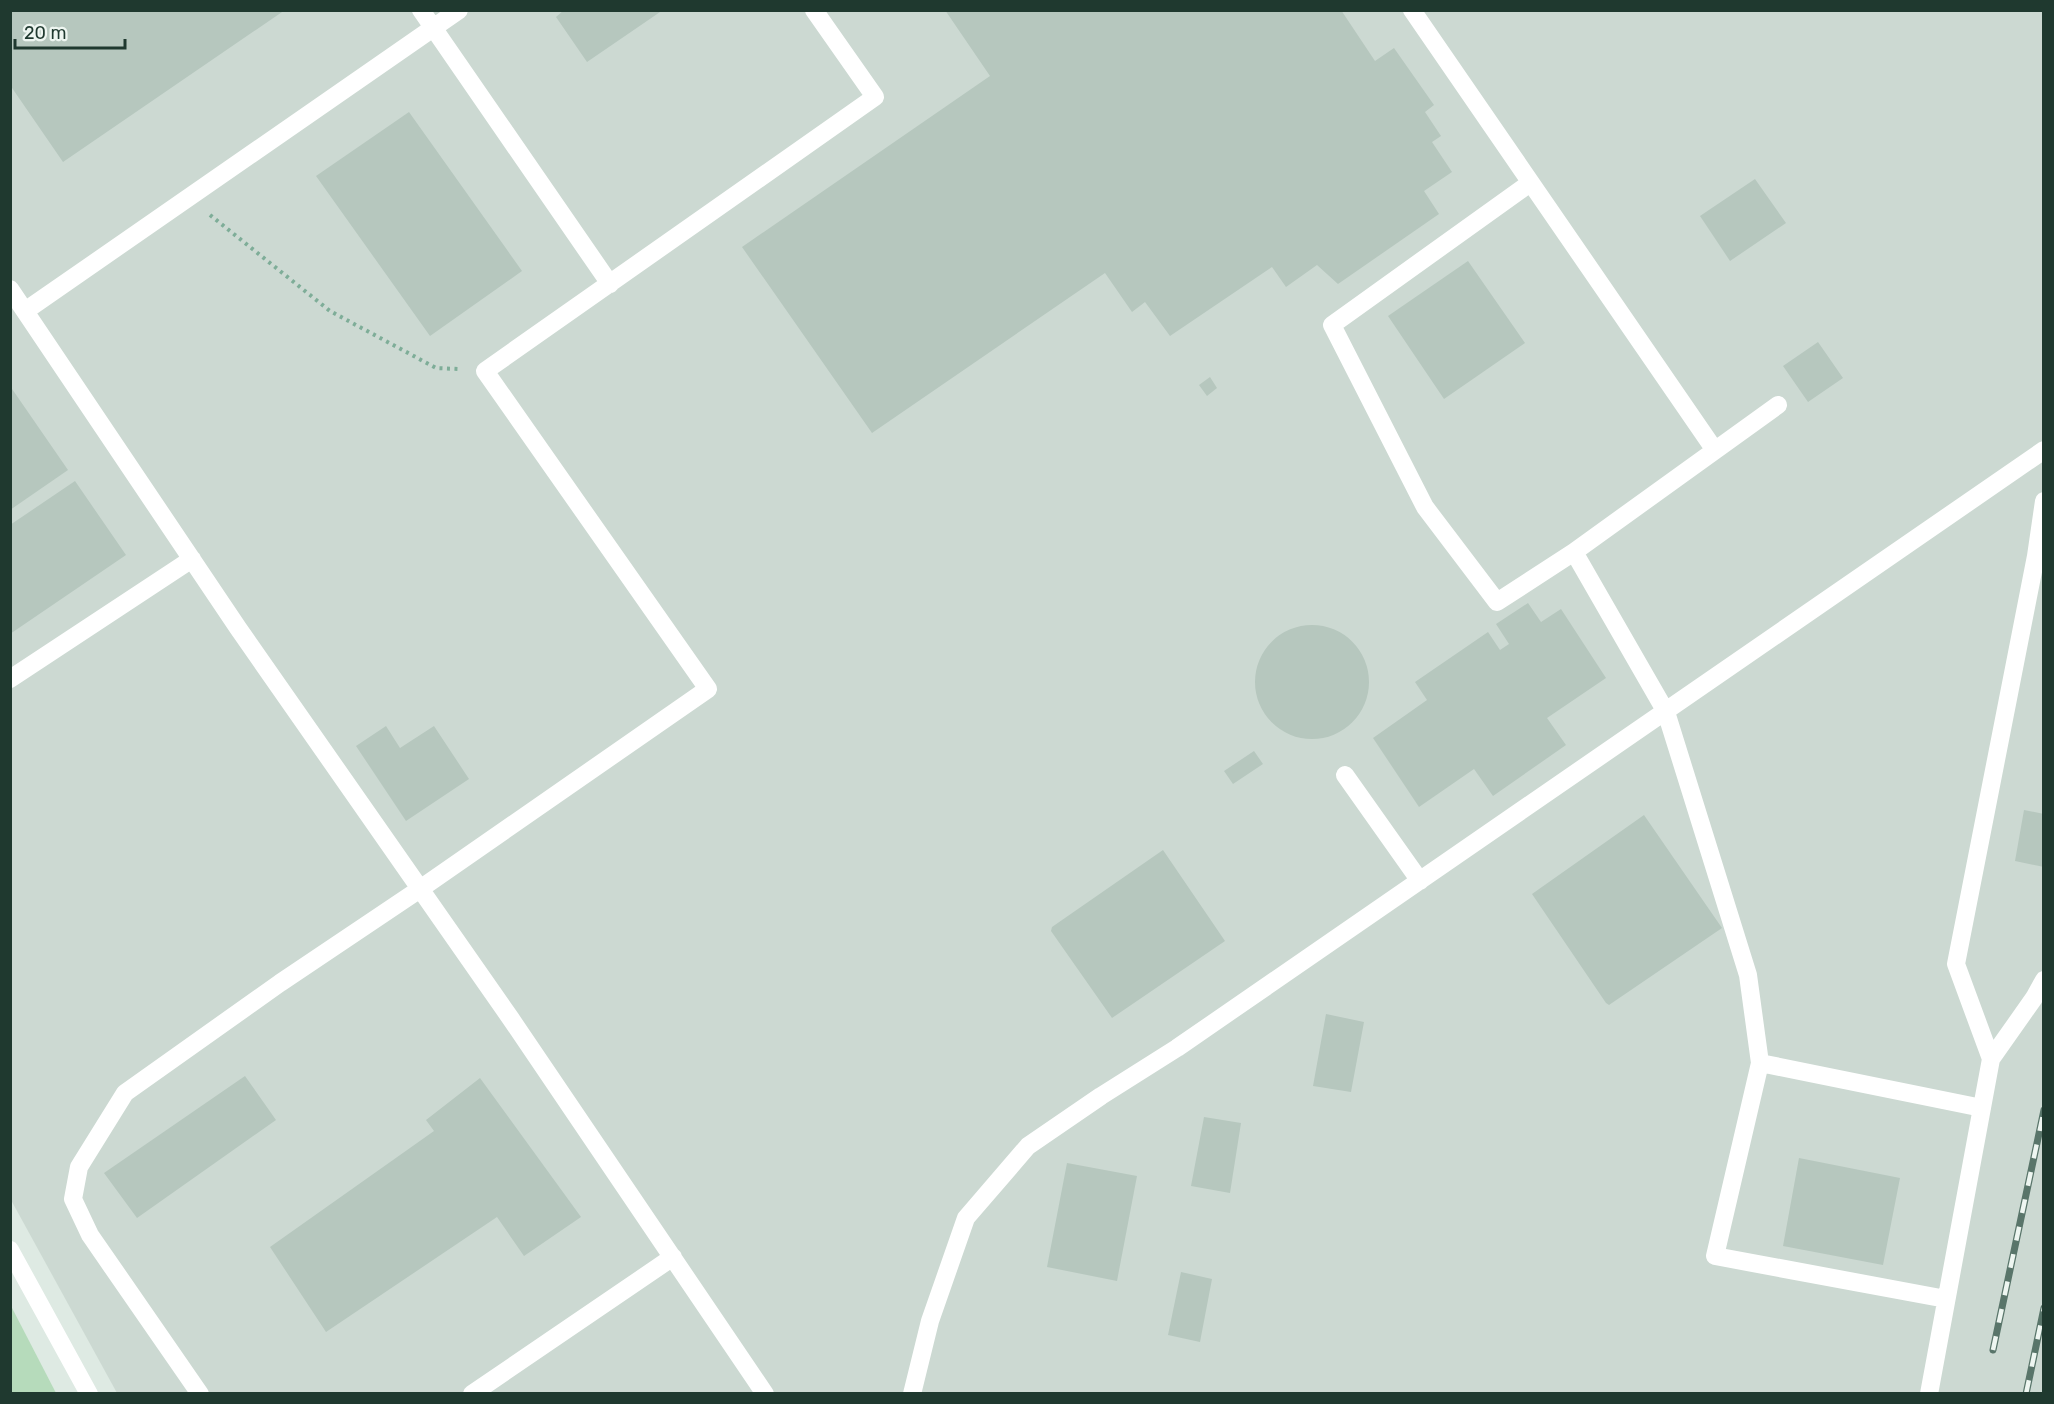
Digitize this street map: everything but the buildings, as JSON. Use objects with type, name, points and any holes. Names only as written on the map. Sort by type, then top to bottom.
[{"type":"lane","points":[[421,10],[610,284]]},
{"type":"lane","points":[[25,311],[459,10]]},
{"type":"lane","points":[[200,1394],[90,1235],[74,1199],[79,1167],[125,1093],[280,983],[708,689],[485,370],[874,97],[814,10]]},
{"type":"lane","points":[[1412,10],[1714,450]]},
{"type":"lane","points":[[1530,183],[1332,325],[1425,507],[1497,602],[1574,552],[1778,405]]},
{"type":"lane","points":[[10,289],[192,559],[765,1394]]},
{"type":"lane","points":[[912,1394],[930,1321],[966,1218],[1028,1146],[1177,1048],[2043,450]]},
{"type":"lane","points":[[1991,1059],[1956,964],[2036,556],[2043,501]]},
{"type":"lane","points":[[1574,552],[1666,712],[1748,975],[1760,1063],[1715,1256],[1946,1299]]},
{"type":"lane","points":[[10,680],[192,559]]},
{"type":"lane","points":[[1346,775],[1420,881]]},
{"type":"lane","points":[[1929,1394],[1991,1059],[2034,998],[2043,980]]},
{"type":"lane","points":[[1760,1063],[1982,1108]]},
{"type":"lane","points":[[10,1250],[89,1394]]},
{"type":"lane","points":[[472,1394],[673,1257]]},
{"type":"path","points":[[188,198],[330,310],[436,368],[485,370]]},
{"type":"shaded area","points":[[10,11],[2043,11],[2043,1393],[117,1393],[11,1200]]},
{"type":"green space","points":[[11,1306],[56,1393],[11,1393]]},
{"type":"railway","points":[[1993,1350],[2044,1110]]},
{"type":"railway","points":[[2026,1394],[2044,1308]]}]
